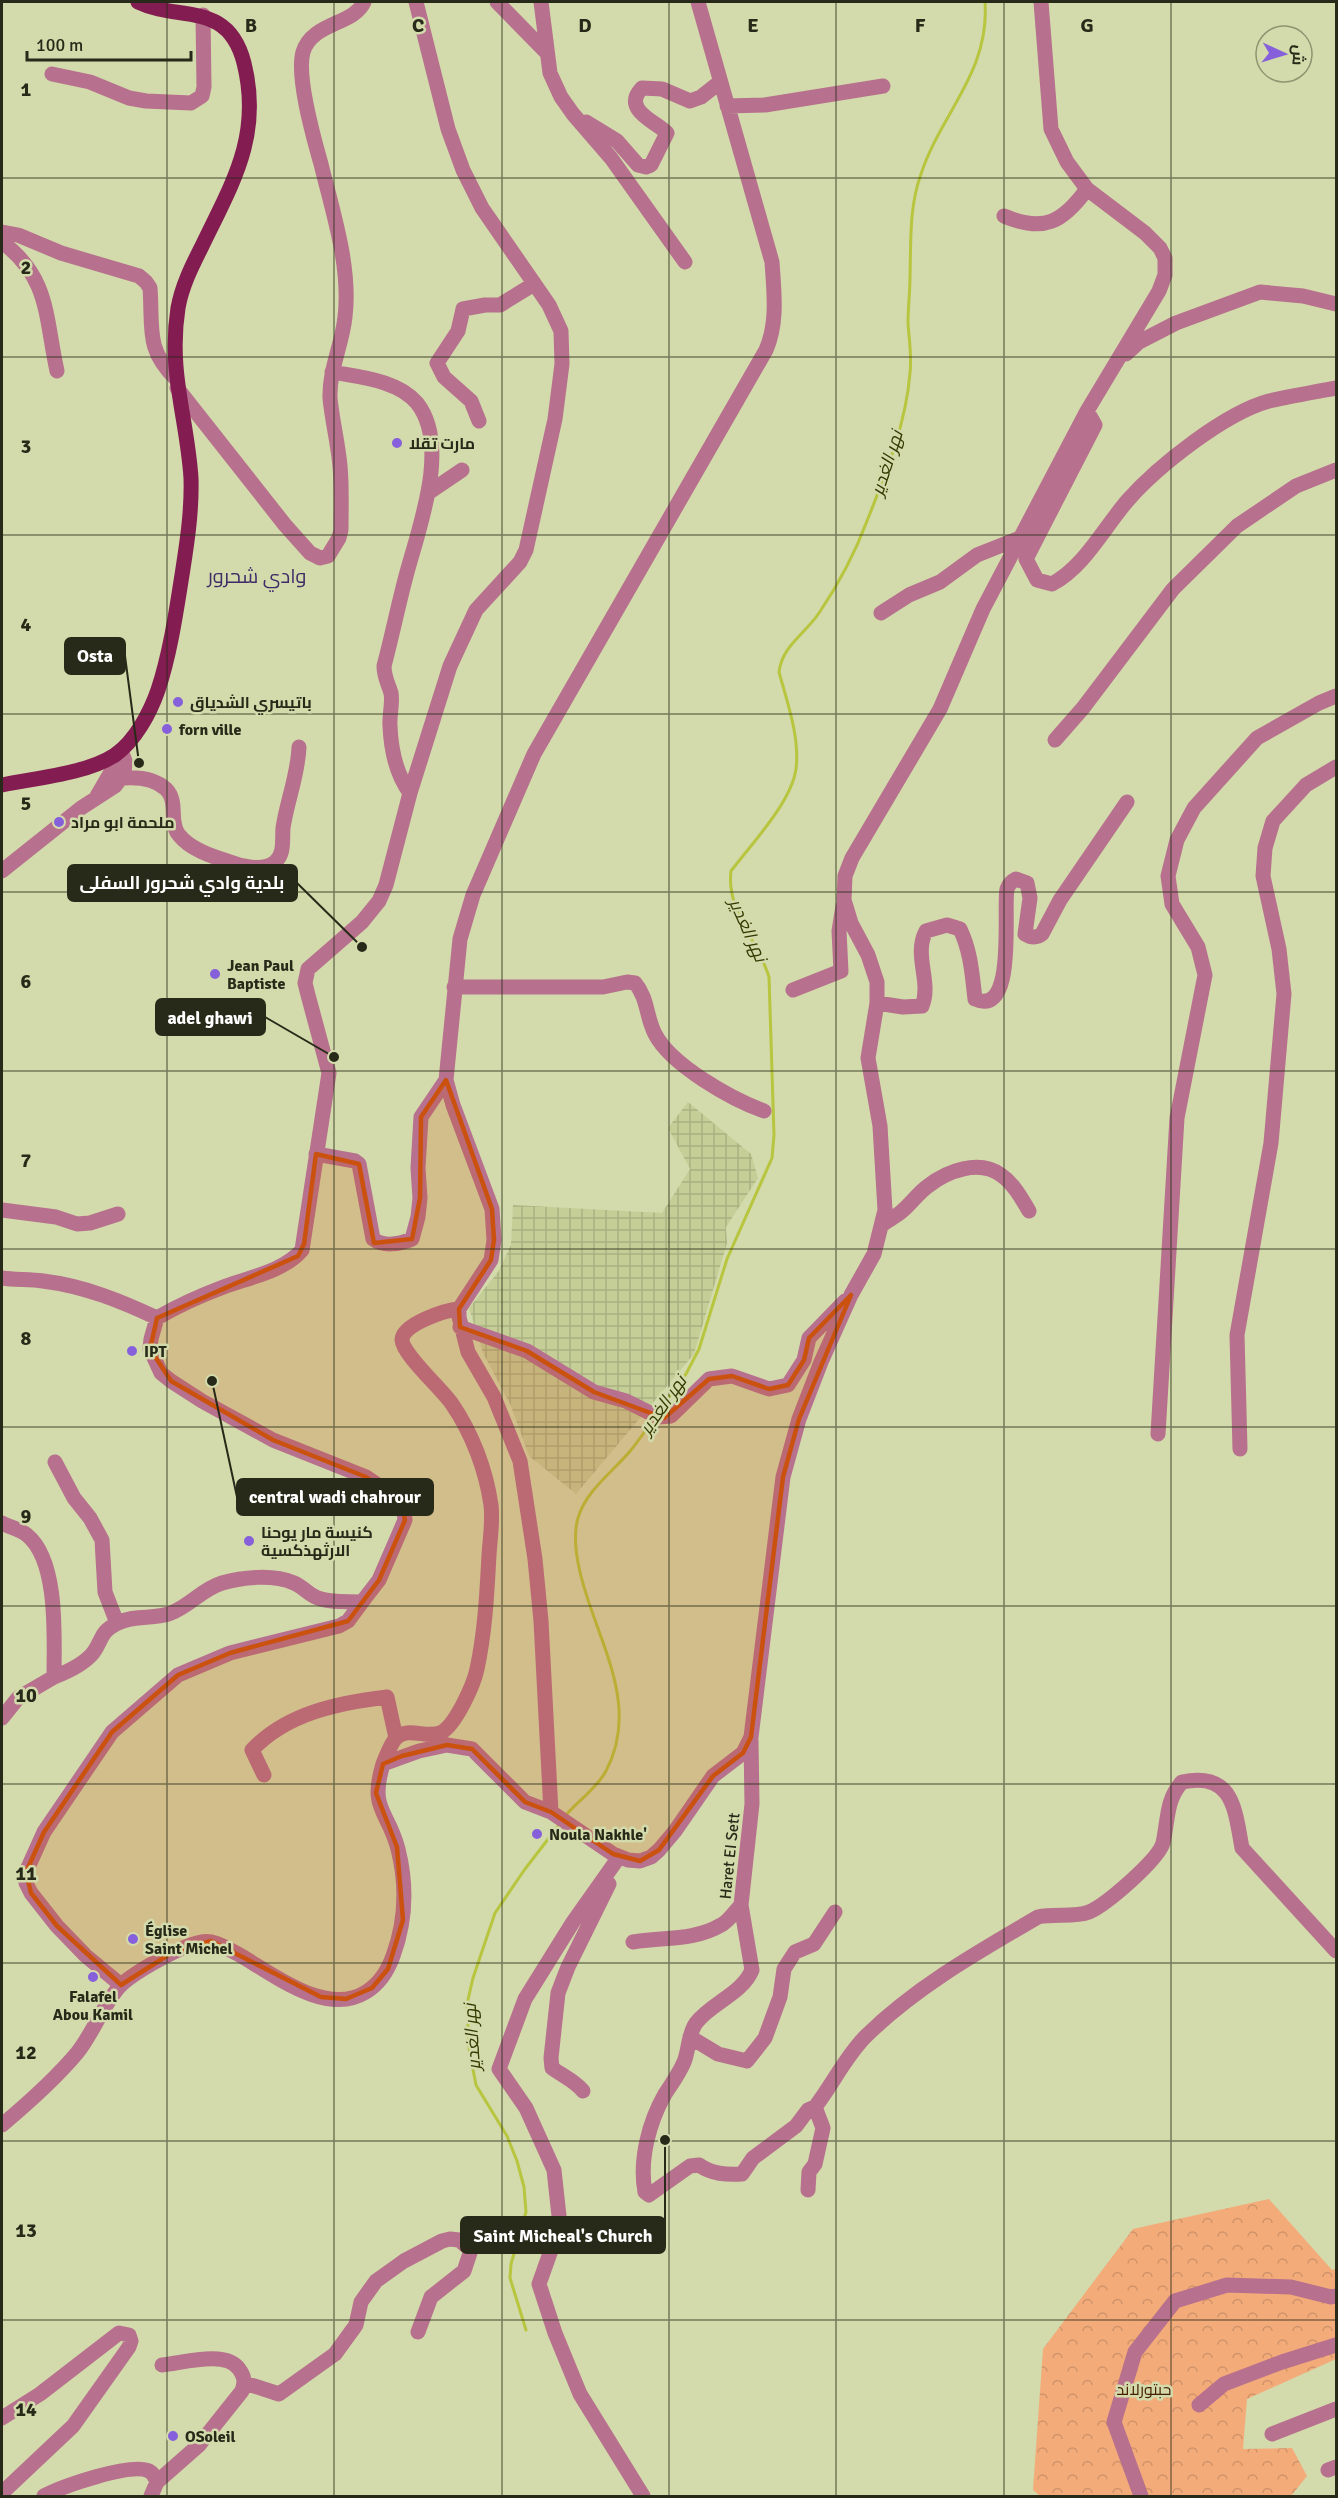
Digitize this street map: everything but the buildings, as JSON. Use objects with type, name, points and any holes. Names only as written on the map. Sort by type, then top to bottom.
[{"type":"main road","points":[[2,785],[65,772],[117,753],[146,716],[157,691],[177,609],[190,520],[190,477],[176,383],[174,339],[179,303],[189,272],[234,183],[244,153],[249,124],[249,97],[244,61],[232,35],[216,21],[203,15],[138,2]]},
{"type":"street","points":[[2,232],[18,235],[61,253],[139,276],[146,282],[150,288],[152,342],[157,358],[285,525],[310,553],[320,558],[328,556],[341,530],[340,468],[330,397],[332,372],[345,318],[345,283],[333,216],[311,125],[302,72],[302,55],[313,36],[357,12],[364,2]]},
{"type":"street","points":[[121,1985],[71,1941],[31,1893],[26,1883],[26,1872],[44,1832],[111,1732],[178,1675],[230,1653],[339,1626],[348,1621],[379,1580],[405,1520],[400,1500],[366,1477],[273,1440],[171,1381],[161,1373],[150,1349],[157,1318],[180,1305],[276,1268],[298,1256],[304,1244],[329,1073],[305,983],[308,969],[362,922],[379,901],[386,885],[437,701],[468,625],[476,610],[520,561],[530,538],[555,419],[562,364],[562,344],[558,321],[483,208],[463,170],[448,129],[416,2]]},
{"type":"street","points":[[497,2],[546,52]]},
{"type":"street","points":[[542,2],[550,73],[561,97],[610,158],[685,262]]},
{"type":"street","points":[[551,1812],[541,1621],[535,1559],[520,1461],[494,1397],[468,1352],[460,1327],[459,1309],[490,1260],[494,1240],[492,1209],[453,1105],[446,1080],[460,939],[473,895],[534,754],[766,350],[772,335],[774,301],[772,262],[698,2]]},
{"type":"street","points":[[793,990],[841,971],[839,931],[845,876],[852,858],[940,709],[983,609],[1020,537],[1087,411],[1159,291],[1165,275],[1165,258],[1160,248],[1145,233],[1088,189],[1067,162],[1051,129],[1041,2]]},
{"type":"street","points":[[52,74],[90,82],[129,98],[178,104],[199,100],[204,87],[203,15]]},
{"type":"street","points":[[573,114],[617,141],[638,165],[646,168],[651,165],[667,133],[644,117],[636,101],[637,94],[642,88],[662,89],[690,101],[700,97],[720,82]]},
{"type":"street","points":[[726,106],[765,105],[883,86]]},
{"type":"street","points":[[1004,216],[1039,225],[1048,223],[1068,213],[1088,189]]},
{"type":"street","points":[[2,242],[22,261],[35,277],[42,291],[57,371]]},
{"type":"street","points":[[479,421],[471,401],[444,377],[438,367],[438,360],[458,332],[463,309],[500,305],[534,284]]},
{"type":"street","points":[[1115,364],[1139,342],[1176,323],[1260,292],[1304,296],[1336,304]]},
{"type":"street","points":[[332,372],[384,383],[403,392],[417,403],[427,422],[431,441],[428,493],[384,666],[384,678],[391,693],[390,726],[395,761],[402,782],[410,794]]},
{"type":"street","points":[[1087,411],[1095,425],[1026,559],[1037,580],[1052,584],[1068,576],[1129,499],[1166,463],[1216,426],[1267,402],[1336,388]]},
{"type":"street","points":[[428,493],[462,470]]},
{"type":"street","points":[[1055,740],[1083,708],[1173,589],[1237,526],[1296,486],[1336,470]]},
{"type":"street","points":[[881,613],[909,595],[940,582],[977,555],[1020,537]]},
{"type":"street","points":[[1158,1434],[1178,1118],[1205,975],[1198,947],[1172,904],[1168,876],[1177,840],[1194,808],[1257,738],[1336,696]]},
{"type":"street","points":[[123,778],[146,778],[158,782],[168,790],[173,800],[175,829],[184,840],[208,855],[236,864],[269,866],[276,862],[282,850],[286,811],[299,747]]},
{"type":"street","points":[[2,871],[123,778],[125,761],[117,753],[111,772],[96,798]]},
{"type":"street","points":[[1240,1449],[1237,1335],[1271,1143],[1284,994],[1280,949],[1263,876],[1265,848],[1273,821],[1306,785],[1336,766]]},
{"type":"street","points":[[878,1003],[922,1006],[924,979],[921,940],[926,931],[947,925],[960,929],[967,943],[975,999],[982,1002],[990,1001],[998,994],[1005,967],[1007,889],[1010,882],[1016,879],[1027,883],[1030,898],[1025,934],[1038,937],[1042,934],[1060,900],[1127,802]]},
{"type":"street","points":[[460,1327],[527,1351],[594,1392],[626,1401],[653,1415],[671,1416],[709,1379],[732,1376],[769,1389],[788,1385],[804,1360],[809,1338],[851,1295],[873,1254],[885,1210],[880,1126],[868,1058],[878,1003],[877,982],[868,956],[851,923],[844,900]]},
{"type":"street","points":[[454,987],[603,987],[627,982],[635,983],[645,999],[653,1031],[659,1042],[703,1080],[748,1105],[764,1111]]},
{"type":"street","points":[[316,1154],[359,1164],[373,1239],[378,1243],[400,1244],[412,1239],[420,1198],[419,1125],[428,1104],[446,1080]]},
{"type":"street","points":[[882,1225],[902,1212],[921,1191],[940,1176],[965,1168],[992,1170],[1000,1174],[1007,1179],[1029,1211]]},
{"type":"street","points":[[2,1210],[56,1217],[76,1224],[90,1223],[118,1214]]},
{"type":"street","points":[[2,1278],[43,1281],[88,1290],[157,1318]]},
{"type":"street","name":"Haret EI Sett","points":[[692,2030],[710,2009],[749,1977],[752,1970],[742,1923],[741,1905],[752,1804],[751,1737],[783,1477],[810,1391],[851,1295]]},
{"type":"street","points":[[396,1738],[410,1732],[429,1735],[442,1732],[450,1725],[467,1696],[477,1668],[487,1595],[491,1506],[477,1451],[468,1429],[451,1402],[407,1352],[402,1341],[403,1335],[410,1328],[441,1312],[459,1309]]},
{"type":"street","points":[[55,1462],[74,1498],[90,1518],[102,1540],[105,1593],[117,1623]]},
{"type":"street","points":[[2,1523],[26,1534],[39,1549],[50,1583],[53,1606],[54,1677]]},
{"type":"street","points":[[2,1718],[18,1698],[69,1671],[92,1653],[101,1636],[117,1623],[133,1617],[157,1617],[175,1612],[211,1587],[234,1580],[279,1580],[296,1584],[314,1597],[323,1600],[362,1602]]},
{"type":"street","points":[[2,2125],[77,2053],[121,1985],[173,1952],[202,1941],[211,1941],[321,1997],[346,1999],[359,1996],[372,1988],[383,1976],[393,1956],[403,1920],[405,1894],[397,1847],[376,1793],[383,1764],[396,1738],[387,1697],[345,1702],[305,1714],[264,1738],[252,1750],[264,1775]]},
{"type":"street","points":[[383,1764],[447,1745],[472,1749],[525,1802],[551,1812],[617,1861],[640,1862],[659,1850],[713,1776],[743,1753],[751,1737]]},
{"type":"street","points":[[835,1912],[814,1944],[795,1952],[784,1969],[780,1997],[765,2038],[747,2061],[718,2054],[692,2030],[683,2064],[665,2095],[646,2144],[643,2176],[645,2192],[649,2195],[690,2166],[699,2165],[726,2175],[742,2174],[753,2158],[796,2126],[808,2110],[815,2107],[829,2089],[845,2061],[865,2037],[935,1979],[1038,1917],[1049,1914],[1088,1912],[1114,1896],[1158,1854],[1168,1806],[1174,1790],[1182,1782],[1203,1780],[1219,1786],[1228,1794],[1240,1829],[1242,1848],[1336,1951]]},
{"type":"street","points":[[583,2091],[576,2083],[552,2068],[550,2058],[558,1993],[609,1885],[617,1861]]},
{"type":"street","points":[[617,1861],[573,1922],[525,1999],[499,2069],[526,2108],[554,2170],[560,2225],[539,2284],[555,2333],[580,2394],[643,2496]]},
{"type":"street","points":[[633,1942],[662,1937],[693,1937],[723,1924],[741,1905]]},
{"type":"street","points":[[808,2190],[809,2172],[815,2164],[823,2128],[815,2107]]},
{"type":"street","points":[[245,2383],[279,2394],[335,2354],[356,2325],[361,2302],[376,2281],[404,2261],[442,2241],[459,2240],[471,2250],[464,2271],[431,2297],[418,2332]]},
{"type":"street","points":[[1141,2496],[1114,2422],[1135,2352],[1175,2301],[1227,2285],[1291,2287],[1331,2297],[1336,2296]]},
{"type":"street","points":[[2,2418],[40,2394],[119,2334],[129,2335],[131,2341],[129,2347],[73,2426],[2,2493]]},
{"type":"street","points":[[1199,2405],[1224,2384],[1336,2345]]},
{"type":"street","points":[[151,2496],[157,2482],[202,2441],[242,2391],[245,2383],[236,2364],[226,2359],[162,2365]]},
{"type":"street","points":[[1272,2434],[1336,2409]]},
{"type":"street","points":[[44,2496],[74,2482],[132,2470],[148,2470],[155,2476],[157,2482]]},
{"type":"highlighted area","points":[[446,1080],[492,1209],[494,1240],[491,1260],[459,1309],[460,1327],[527,1351],[594,1392],[664,1418],[709,1379],[732,1376],[769,1389],[788,1385],[804,1360],[809,1338],[851,1295],[799,1419],[783,1477],[751,1737],[743,1753],[713,1776],[659,1850],[640,1861],[613,1854],[551,1812],[525,1802],[472,1749],[447,1745],[402,1756],[383,1764],[376,1793],[397,1847],[403,1920],[388,1969],[372,1988],[346,1999],[321,1997],[211,1941],[173,1952],[121,1985],[57,1926],[31,1893],[26,1872],[44,1832],[112,1732],[178,1675],[230,1653],[348,1621],[379,1580],[405,1520],[400,1500],[366,1477],[273,1440],[171,1381],[150,1349],[157,1318],[298,1256],[304,1244],[316,1154],[359,1164],[374,1243],[412,1239],[420,1198],[421,1117]]},
{"type":"shaded area","points":[[688,1102],[751,1154],[758,1178],[726,1227],[727,1243],[694,1354],[576,1494],[529,1456],[511,1406],[483,1353],[469,1308],[498,1272],[511,1245],[513,1205],[662,1213],[690,1169],[668,1128]]},
{"type":"green space","name":"حبتورلاند","points":[[1269,2199],[1332,2270],[1336,2269],[1336,2359],[1247,2399],[1243,2449],[1292,2448],[1307,2476],[1291,2496],[1040,2496],[1033,2490],[1043,2349],[1133,2229]]},
{"type":"waterway","name":"نهر الغدير","points":[[658,1412],[686,1374],[699,1349],[727,1259],[772,1158],[774,1135],[769,977],[733,899],[731,871],[779,809],[793,782],[797,757],[796,745],[789,707],[779,672],[781,663],[789,647],[819,613],[846,569],[888,467],[900,430],[911,367],[908,317],[914,199],[930,152],[972,71],[980,50],[985,27],[985,2]]},
{"type":"waterway","name":"نهر الغدير","points":[[566,1815],[593,1788],[606,1771],[616,1746],[619,1720],[618,1696],[612,1671],[587,1597],[579,1565],[576,1525],[587,1499],[631,1450],[653,1420]]},
{"type":"waterway","name":"نهر الغدير","points":[[526,2330],[510,2278],[511,2264],[526,2212],[524,2187],[507,2136],[476,2085],[469,2048],[467,2004],[473,1978],[495,1913],[559,1825]]},
{"type":"place","name":"مارت تقلا","points":[[397,443]]},
{"type":"place","name":"باتيسري الشدياق","points":[[178,702]]},
{"type":"place","name":"forn ville","points":[[167,729]]},
{"type":"place","name":"Osta","points":[[139,763]]},
{"type":"place","name":"ملحمة ابو مراد","points":[[59,822]]},
{"type":"place","name":"بلدية وادي شحرور السفلى","points":[[362,947]]},
{"type":"place","name":"Jean Paul Baptiste","points":[[215,974]]},
{"type":"place","name":"adel ghawi","points":[[334,1057]]},
{"type":"place","name":"IPT","points":[[132,1351]]},
{"type":"place","name":"central wadi chahrour","points":[[212,1381]]},
{"type":"place","name":"كنيسة مار يوحنا الارثهذكسية","points":[[249,1541]]},
{"type":"place","name":"Noula Nakhle'","points":[[537,1834]]},
{"type":"place","name":"Église Saint Michel","points":[[133,1939]]},
{"type":"place","name":"Falafel Abou Kamil","points":[[93,1977]]},
{"type":"place","name":"Saint Micheal's Church","points":[[665,2140]]},
{"type":"place","name":"OSoleil","points":[[173,2436]]},
{"type":"district","name":"وادي شحرور","points":[[257,576]]}]
